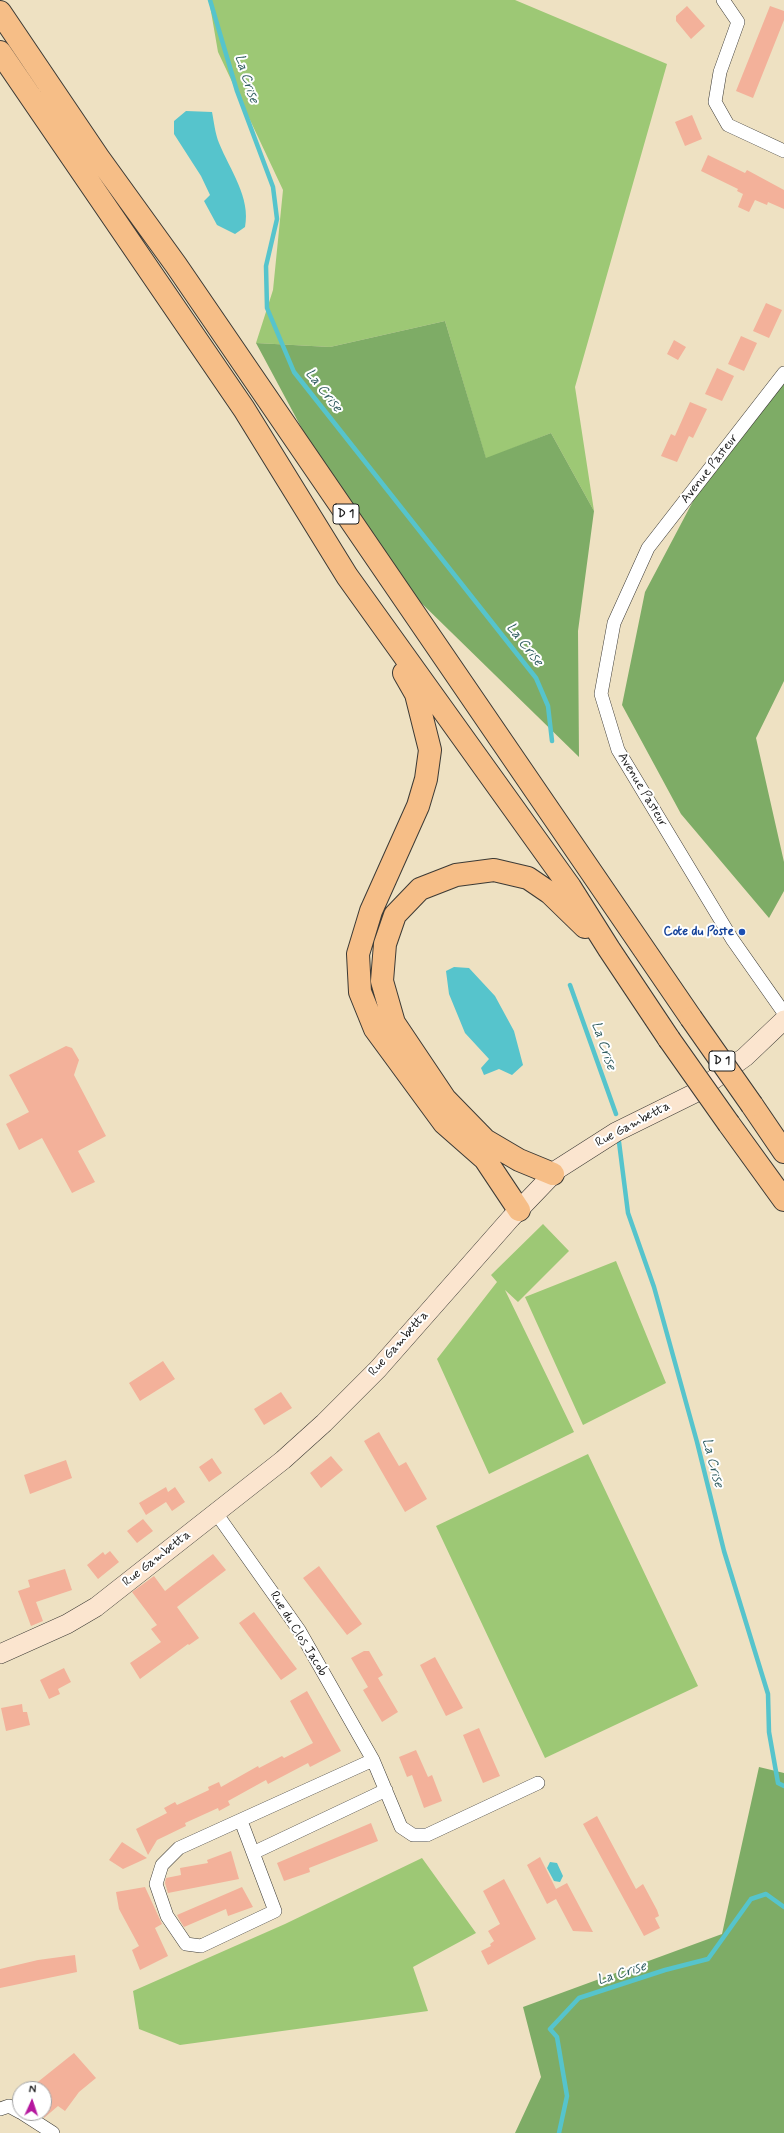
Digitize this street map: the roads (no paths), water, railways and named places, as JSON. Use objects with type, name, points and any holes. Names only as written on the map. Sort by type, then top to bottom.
[{"type":"highway","name":"D 1","points":[[0,12],[98,156],[180,271],[784,1152]]},
{"type":"highway","name":"D 1","points":[[0,52],[244,409],[347,576],[570,887],[669,1039],[784,1200]]},
{"type":"highway","points":[[347,576],[416,694],[430,750],[426,779],[418,806],[371,911],[358,954],[360,992],[375,1029],[444,1123],[485,1159],[519,1210]]},
{"type":"highway","points":[[553,1174],[519,1160],[485,1140],[445,1099],[394,1023],[382,981],[385,944],[395,915],[420,888],[456,875],[494,870],[528,878],[550,893],[609,949]]},
{"type":"highway","points":[[752,1105],[784,1140]]},
{"type":"street","points":[[723,0],[738,22],[720,72],[715,102],[728,125],[784,151]]},
{"type":"street","name":"Avenue Pasteur","points":[[784,373],[648,548],[614,623],[600,694],[618,750],[732,939],[784,1013]]},
{"type":"street","name":"Rue Gambetta","points":[[0,1654],[67,1624],[96,1606],[283,1460],[334,1413],[378,1369],[519,1210],[558,1169],[616,1132],[695,1093],[745,1057],[784,1020]]},
{"type":"street","name":"Rue du Clos Jacob","points":[[216,1513],[299,1630],[373,1760],[401,1827],[413,1835],[427,1836],[538,1783]]},
{"type":"street","points":[[241,1821],[255,1852],[275,1911],[201,1946],[186,1944],[168,1916],[156,1884],[162,1865],[179,1848],[373,1760]]},
{"type":"street","points":[[255,1852],[386,1790]]},
{"type":"street","points":[[0,2109],[9,2106],[12,2108]]},
{"type":"street","points":[[33,2121],[52,2133]]},
{"type":"water","points":[[186,111],[212,112],[218,139],[238,184],[245,205],[245,227],[235,234],[217,225],[204,201],[210,195],[201,176],[174,134],[174,121]]},
{"type":"water","points":[[454,967],[469,968],[495,996],[514,1031],[523,1065],[512,1075],[499,1069],[484,1075],[481,1068],[489,1059],[465,1033],[449,994],[446,971]]},
{"type":"water","points":[[550,1862],[557,1863],[563,1876],[560,1882],[554,1881],[547,1868]]},
{"type":"waterway","name":"La Crise","points":[[210,0],[237,91],[273,187],[277,219],[266,266],[267,308],[294,372],[536,678],[548,706],[552,741]]},
{"type":"waterway","name":"La Crise","points":[[570,985],[616,1114]]},
{"type":"waterway","name":"La Crise","points":[[619,1142],[628,1213],[654,1287],[697,1442],[724,1551],[768,1694],[769,1732],[778,1783],[784,1786]]},
{"type":"waterway","name":"La Crise","points":[[559,2133],[567,2096],[557,2037],[550,2029],[579,1998],[665,1970],[708,1959],[751,1899],[766,1894],[784,1907]]},
{"type":"place","name":"Cote du Poste","points":[[742,932]]}]
